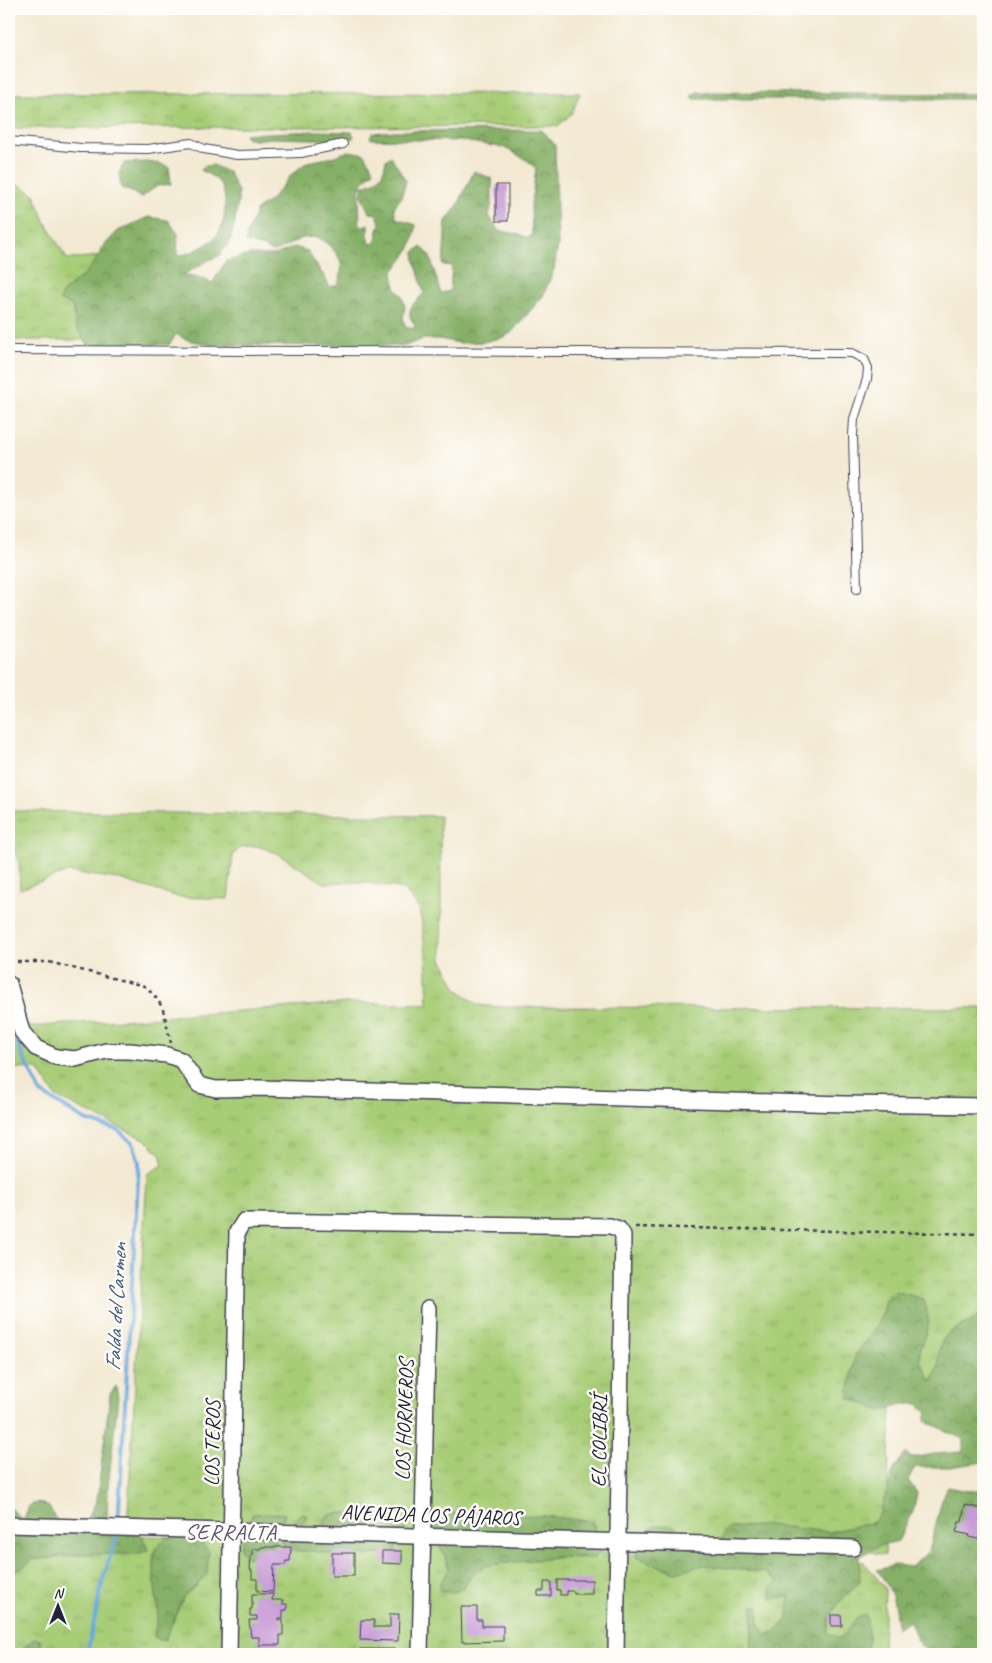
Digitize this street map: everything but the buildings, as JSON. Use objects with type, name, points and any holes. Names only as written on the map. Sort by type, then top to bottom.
[{"type":"street","points":[[9,984],[22,1032],[36,1048],[56,1057],[75,1059],[106,1051],[130,1050],[167,1055],[181,1060],[198,1085],[216,1089],[260,1088],[983,1106]]},
{"type":"street","name":"LOS TEROS","points":[[229,1654],[237,1232],[244,1221],[614,1228]]},
{"type":"street","name":"EL COLIBRÍ","points":[[614,1228],[623,1236],[616,1654]]},
{"type":"street","name":"LOS HORNEROS","points":[[420,1654],[428,1308]]},
{"type":"street","name":"AVENIDA LOS PÁJAROS","points":[[9,1525],[853,1548]]},
{"type":"lane","points":[[9,141],[81,148],[148,149],[191,143],[204,150],[236,155],[301,153],[343,144]]},
{"type":"lane","points":[[9,350],[852,352],[864,359],[868,368],[867,379],[858,401],[853,427],[857,589]]},
{"type":"path","points":[[9,962],[48,962],[144,986],[156,996],[163,1008],[173,1050],[181,1060]]},
{"type":"path","points":[[614,1228],[983,1234]]},
{"type":"green space","points":[[698,92],[983,94],[983,99],[694,99],[692,95]]},
{"type":"green space","points":[[580,93],[572,113],[558,126],[9,128],[9,94]]},
{"type":"green space","points":[[542,130],[555,145],[558,245],[554,269],[543,296],[511,333],[501,338],[483,342],[459,343],[439,339],[423,339],[405,346],[210,345],[185,339],[176,334],[170,344],[107,346],[87,344],[76,327],[72,305],[60,301],[61,295],[70,285],[83,276],[95,261],[102,248],[118,231],[148,217],[168,220],[178,234],[177,255],[193,251],[215,238],[223,222],[224,193],[218,181],[201,170],[204,166],[213,165],[229,173],[238,192],[234,227],[229,243],[219,256],[183,275],[204,279],[212,284],[226,261],[249,255],[275,255],[294,247],[308,251],[330,287],[338,285],[341,276],[341,263],[335,252],[318,237],[302,238],[274,252],[246,242],[247,234],[257,209],[271,200],[292,174],[307,162],[329,158],[349,151],[365,154],[374,171],[363,182],[359,191],[360,228],[368,224],[370,244],[375,243],[380,223],[377,214],[369,213],[361,195],[363,186],[380,177],[386,160],[391,156],[406,181],[401,198],[394,207],[396,218],[416,225],[415,232],[409,250],[393,271],[395,287],[402,296],[405,307],[403,317],[405,327],[413,329],[415,325],[410,311],[424,293],[414,252],[421,247],[429,254],[441,293],[450,291],[452,266],[443,265],[446,221],[458,205],[474,171],[492,179],[492,202],[489,216],[499,231],[519,234],[527,238],[532,236],[531,204],[536,169],[528,161],[506,148],[464,141],[371,139],[370,136],[373,133],[395,131]]},
{"type":"green space","points":[[315,131],[352,132],[354,137],[349,140],[271,138],[254,140],[246,138],[245,134]]},
{"type":"green space","points":[[147,162],[169,167],[171,184],[157,186],[141,198],[121,188],[119,173],[124,163]]},
{"type":"green space","points":[[9,179],[34,194],[46,223],[67,259],[113,255],[156,218],[173,340],[9,340]]},
{"type":"green space","points":[[9,811],[440,816],[442,959],[457,989],[478,1005],[499,1007],[983,1008],[983,1401],[892,1384],[885,1555],[853,1548],[127,1528],[147,1174],[163,1165],[160,1154],[146,1140],[56,1097],[38,1069],[9,1068],[9,1017],[15,1028],[345,1003],[428,1004],[426,955],[420,910],[404,889],[363,882],[324,883],[277,853],[256,846],[241,847],[233,855],[228,899],[178,897],[119,879],[68,872],[20,889],[19,863],[9,836]]},
{"type":"green space","points":[[895,1291],[924,1299],[929,1323],[920,1351],[920,1361],[932,1382],[938,1369],[940,1347],[943,1339],[950,1332],[975,1319],[983,1312],[983,1365],[981,1370],[983,1379],[983,1462],[950,1467],[915,1467],[908,1480],[917,1493],[913,1512],[898,1541],[878,1546],[859,1557],[860,1582],[838,1604],[828,1625],[828,1633],[839,1638],[845,1634],[857,1617],[866,1615],[869,1636],[867,1648],[863,1652],[848,1652],[847,1654],[751,1654],[753,1606],[758,1606],[759,1623],[766,1635],[777,1631],[788,1619],[789,1596],[771,1599],[771,1588],[779,1582],[766,1573],[704,1565],[676,1572],[654,1565],[638,1557],[640,1544],[651,1528],[660,1525],[676,1526],[682,1536],[716,1549],[727,1528],[770,1525],[829,1532],[874,1522],[880,1513],[893,1471],[905,1453],[911,1458],[963,1452],[963,1439],[925,1421],[927,1412],[918,1404],[902,1404],[881,1411],[848,1397],[855,1355],[873,1332],[883,1313],[886,1300]]},
{"type":"green space","points":[[116,1386],[118,1397],[108,1487],[107,1520],[142,1535],[148,1550],[138,1554],[83,1554],[33,1560],[16,1571],[10,1570],[9,1506],[23,1521],[29,1506],[38,1502],[49,1507],[57,1521],[84,1524],[97,1500],[110,1394]]},
{"type":"green space","points":[[948,1487],[969,1491],[983,1489],[983,1654],[935,1654],[920,1646],[910,1621],[897,1628],[892,1597],[887,1584],[877,1570],[895,1565],[911,1567],[929,1551],[943,1496]]},
{"type":"green space","points":[[434,1512],[546,1516],[594,1522],[595,1536],[600,1551],[594,1558],[563,1557],[490,1565],[474,1573],[464,1588],[452,1593],[439,1590],[440,1582],[449,1570],[445,1557],[428,1522]]},
{"type":"green space","points":[[338,1513],[407,1513],[410,1521],[393,1554],[341,1555],[310,1551],[287,1551],[282,1542],[297,1517],[303,1514],[307,1516],[301,1529],[321,1529],[328,1515]]},
{"type":"green space","points":[[252,1514],[285,1514],[270,1554],[257,1558],[248,1557],[241,1551],[240,1546],[246,1535]]},
{"type":"green space","points":[[9,1531],[864,1562],[885,1588],[883,1654],[9,1654]]},
{"type":"green space","points":[[194,1536],[209,1551],[207,1574],[184,1596],[165,1640],[159,1640],[154,1637],[158,1611],[154,1579],[154,1551],[167,1537]]},
{"type":"green space","points":[[35,1638],[41,1641],[41,1654],[15,1654],[21,1651]]},
{"type":"waterway","name":"Falda del Carmen","points":[[9,1022],[24,1059],[41,1093],[85,1120],[118,1130],[133,1143],[139,1162],[118,1525]]},
{"type":"waterway","name":"Falda del Carmen","points":[[87,1654],[103,1579],[118,1532]]},
{"type":"district","name":"SERRALTA","points":[[231,1531]]}]
